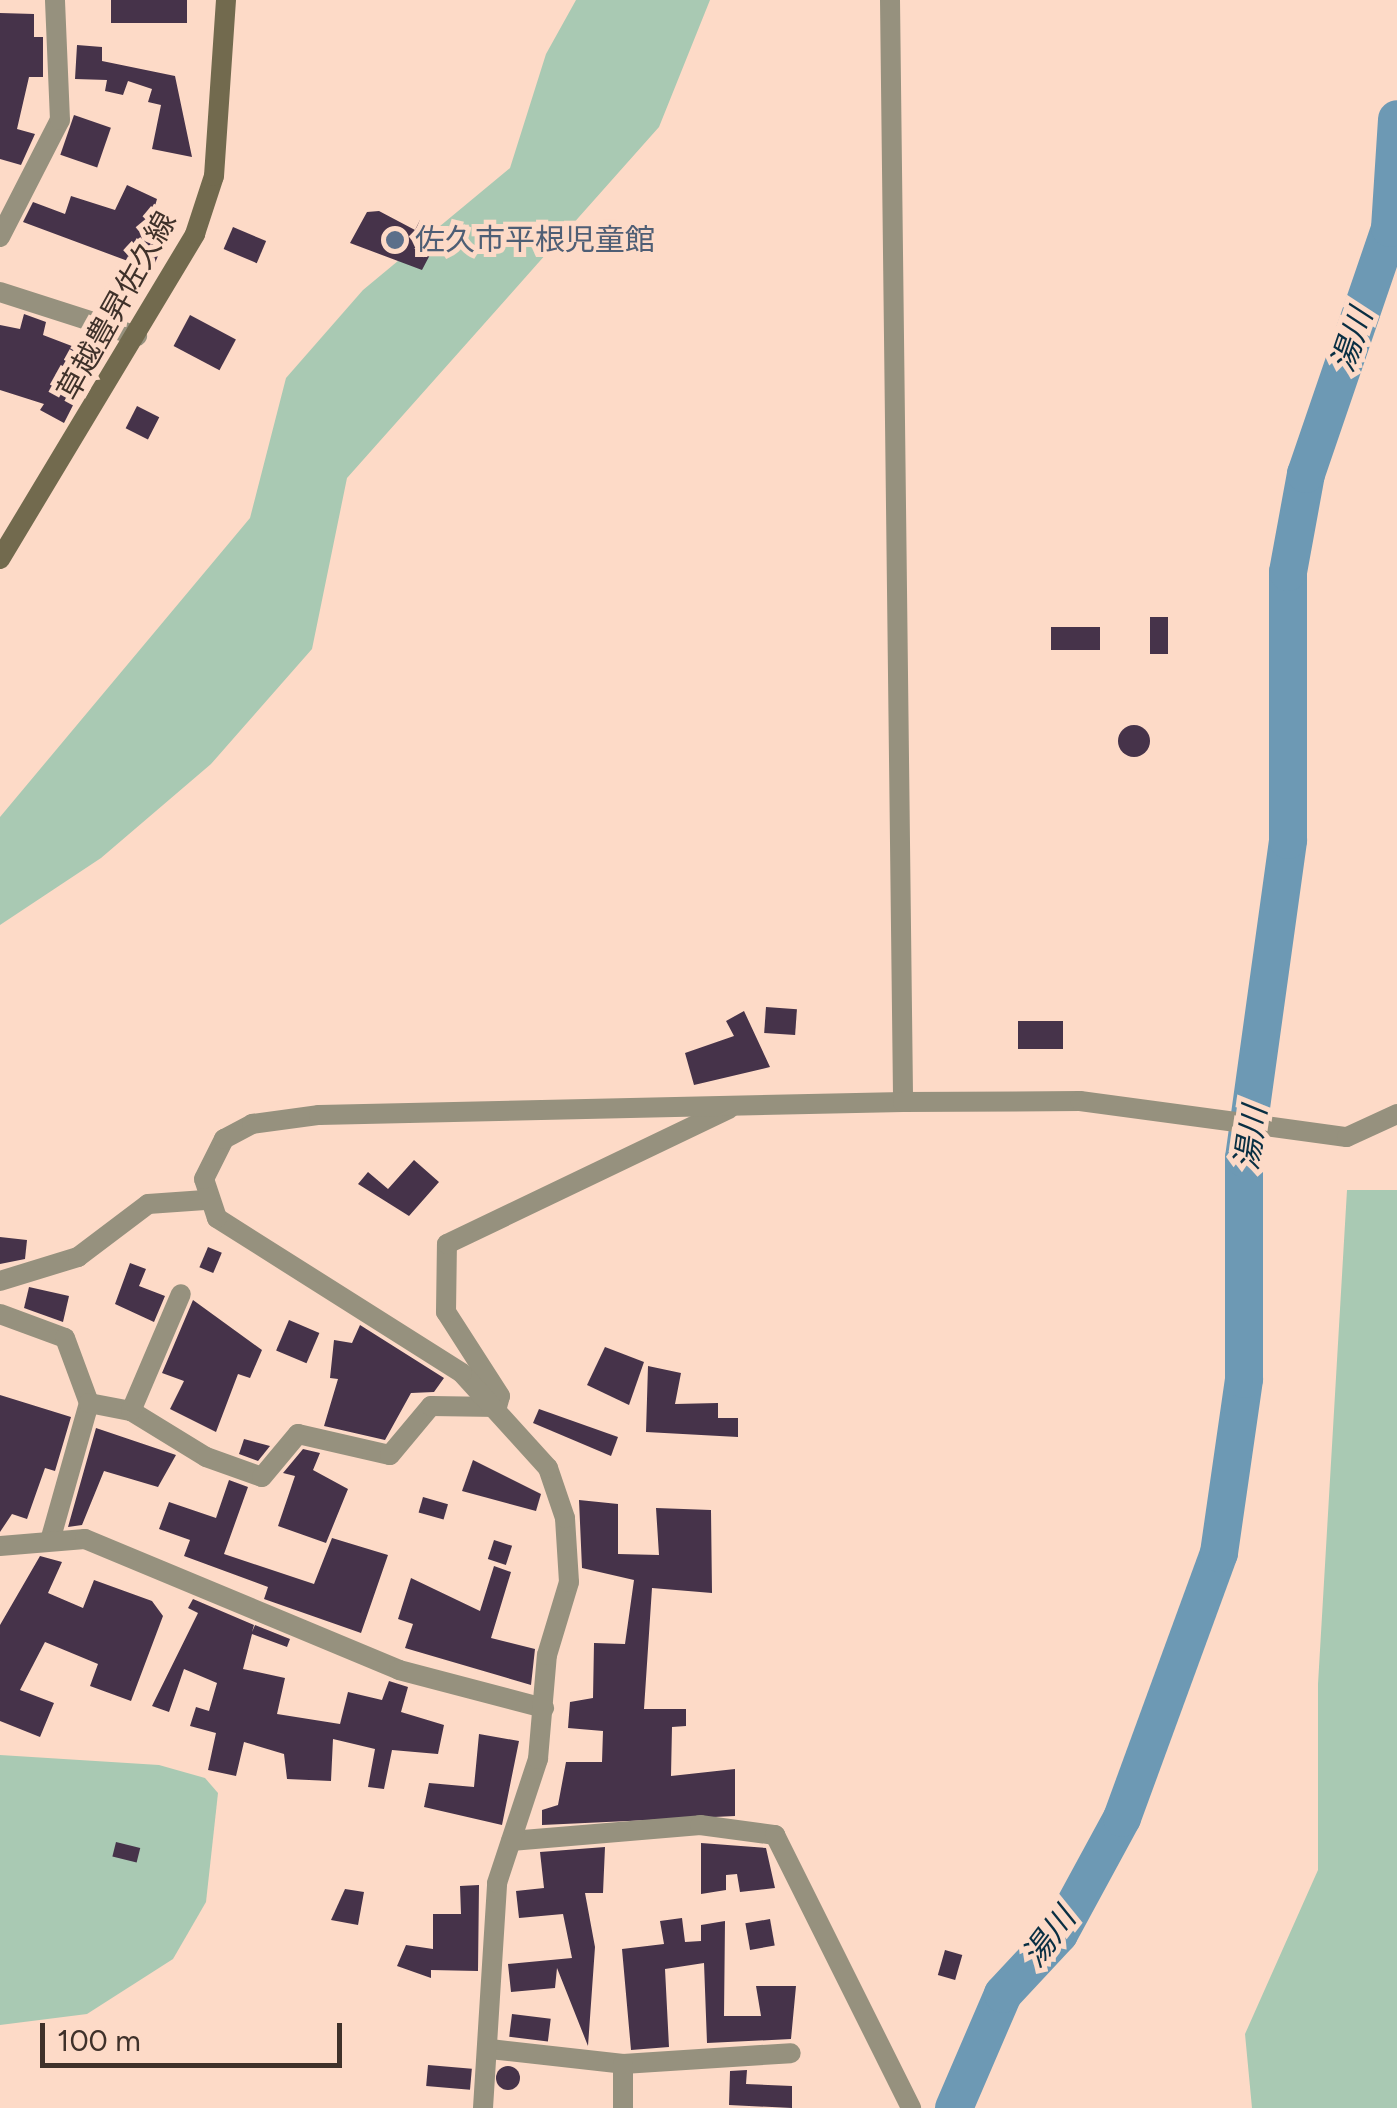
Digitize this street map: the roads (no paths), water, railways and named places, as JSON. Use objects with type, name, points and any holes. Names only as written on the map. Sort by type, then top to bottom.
[{"type":"main road","name":"草越豊昇佐久線","points":[[0,559],[137,336],[210,196],[226,0]]},
{"type":"street","points":[[0,237],[60,120],[55,0]]},
{"type":"street","points":[[890,0],[903,1102]]},
{"type":"street","points":[[0,292],[137,336]]},
{"type":"street","points":[[483,2108],[490,2049],[496,1884],[533,1784],[547,1655],[569,1582],[567,1532],[548,1468],[497,1407],[416,1336],[226,1226],[206,1200],[211,1153],[266,1120],[903,1102],[1080,1101],[1330,1135],[1361,1134],[1397,1114]]},
{"type":"street","points":[[497,1407],[500,1396],[446,1312],[440,1266],[447,1244],[735,1106]]},
{"type":"street","points":[[0,1281],[78,1257],[148,1204],[206,1200]]},
{"type":"street","points":[[130,1412],[181,1294]]},
{"type":"street","points":[[0,1314],[65,1338],[89,1403],[50,1541]]},
{"type":"street","points":[[89,1403],[130,1412],[262,1477],[298,1434],[390,1455],[431,1406],[497,1407]]},
{"type":"street","points":[[0,1546],[85,1539],[398,1670],[544,1708]]},
{"type":"street","points":[[511,1841],[700,1825],[775,1835],[911,2108]]},
{"type":"street","points":[[490,2049],[622,2064],[792,2053]]},
{"type":"street","points":[[622,2064],[622,2108]]},
{"type":"waterway","name":"湯川","points":[[954,2108],[1003,1994],[1059,1934],[1122,1818],[1219,1553],[1244,1379],[1244,1158],[1288,840],[1288,572],[1306,474],[1390,228],[1397,119]]},
{"type":"place","name":"佐久市平根児童館","points":[[395,240]]}]
